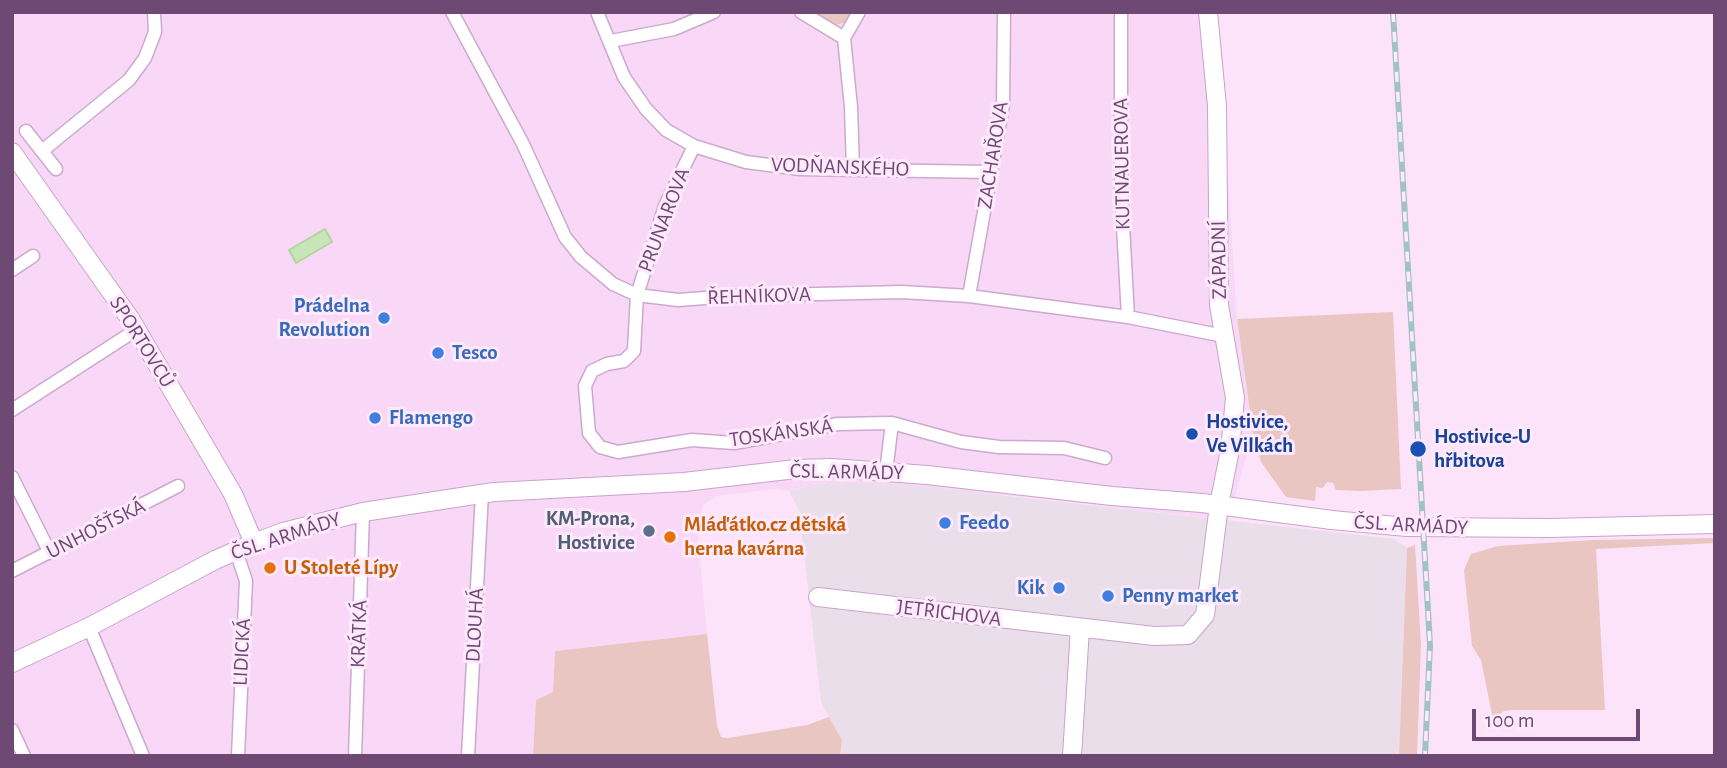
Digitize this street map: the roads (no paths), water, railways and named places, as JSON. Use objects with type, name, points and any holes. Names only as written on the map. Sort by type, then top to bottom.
[{"type":"main road","name":"ZÁPADNÍ","points":[[1208,12],[1217,106],[1219,305],[1235,398],[1230,450],[1219,505]]},
{"type":"main road","name":"SPORTOVCŮ","points":[[12,152],[136,330],[233,494],[254,542]]},
{"type":"main road","name":"ČSL. ARMÁDY","points":[[12,663],[89,627],[254,542],[363,512],[482,493],[684,482],[796,469],[832,468],[927,474],[1407,527],[1550,528],[1714,524]]},
{"type":"main road","name":"JETŘICHOVA","points":[[818,597],[1154,636],[1188,635],[1205,615],[1219,505]]},
{"type":"main road","points":[[1072,756],[1080,628]]},
{"type":"street","points":[[42,151],[129,80],[145,58],[155,32],[154,12]]},
{"type":"street","name":"ŘEHNÍKOVA","points":[[452,12],[523,144],[565,237],[581,257],[613,284],[637,295],[678,300],[902,292],[969,296],[1128,317],[1224,336]]},
{"type":"street","name":"VODŇANSKÉHO","points":[[597,12],[624,78],[646,109],[666,130],[694,146],[746,162],[800,169],[990,172]]},
{"type":"street","points":[[611,41],[674,29],[714,12]]},
{"type":"street","points":[[801,12],[844,38]]},
{"type":"street","points":[[853,169],[851,107],[844,38],[859,12]]},
{"type":"street","name":"ZACHAŘOVA","points":[[969,296],[1003,105],[1004,12]]},
{"type":"street","name":"KUTNAUEROVA","points":[[1121,12],[1121,188],[1128,317]]},
{"type":"street","points":[[26,131],[56,169]]},
{"type":"street","name":"PRUNAROVA","points":[[637,295],[665,206],[694,146]]},
{"type":"street","points":[[12,270],[33,256]]},
{"type":"street","name":"TOSKÁNSKÁ","points":[[637,295],[634,351],[624,361],[592,370],[585,386],[589,433],[600,447],[618,452],[692,440],[734,443],[838,424],[892,423],[961,442],[999,447],[1064,448],[1105,458]]},
{"type":"street","points":[[12,410],[136,330]]},
{"type":"street","points":[[886,472],[892,423]]},
{"type":"street","points":[[12,477],[50,553]]},
{"type":"street","name":"UNHOŠŤSKÁ","points":[[12,571],[178,486]]},
{"type":"street","name":"DLOUHÁ","points":[[468,756],[482,493]]},
{"type":"street","name":"KRÁTKÁ","points":[[355,756],[363,512]]},
{"type":"street","name":"LIDICKÁ","points":[[236,551],[246,581],[238,756]]},
{"type":"street","points":[[89,627],[143,756]]},
{"type":"street","points":[[12,730],[24,756]]},
{"type":"railway","points":[[1393,12],[1430,645],[1425,756]]},
{"type":"place","name":"Prádelna Revolution","points":[[384,318]]},
{"type":"place","name":"Tesco","points":[[438,353]]},
{"type":"place","name":"Flamengo","points":[[375,418]]},
{"type":"place","name":"Hostivice, Ve Vilkách","points":[[1192,434]]},
{"type":"place","name":"Hostivice-U hřbitova","points":[[1418,449]]},
{"type":"place","name":"Feedo","points":[[945,523]]},
{"type":"place","name":"KM-Prona, Hostivice","points":[[649,531]]},
{"type":"place","name":"Mláďátko.cz dětská herna kavárna","points":[[670,537]]},
{"type":"place","name":"U Stoleté Lípy","points":[[270,568]]},
{"type":"place","name":"Kik","points":[[1059,588]]},
{"type":"place","name":"Penny market","points":[[1108,596]]}]
